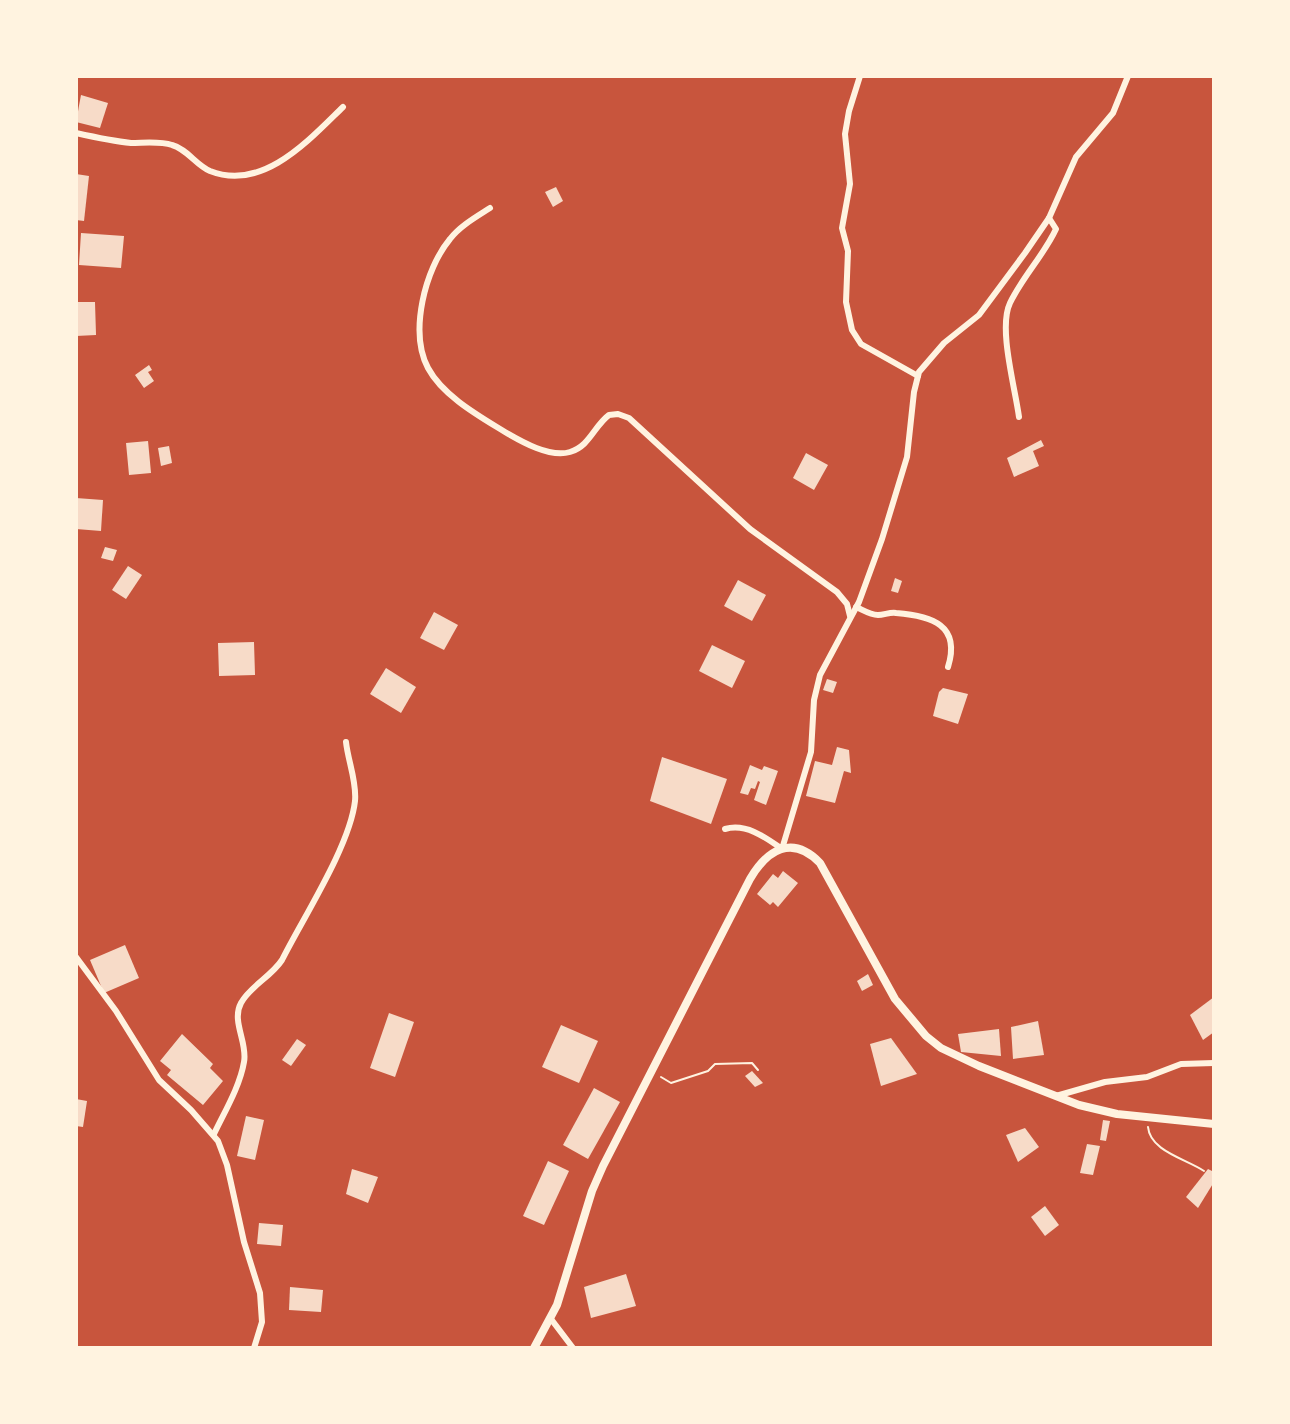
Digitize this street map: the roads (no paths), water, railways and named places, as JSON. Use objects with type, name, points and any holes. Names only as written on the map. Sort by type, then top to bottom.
[{"type":"street","points":[[860,76],[849,111],[845,134],[850,184],[842,228],[848,251],[846,302],[852,330],[861,344],[918,376]]},
{"type":"street","points":[[782,849],[811,752],[814,700],[820,675],[856,607],[876,557],[907,457],[918,376],[944,343],[980,315],[1049,218],[1076,157],[1113,113],[1128,76]]},
{"type":"street","points":[[76,133],[120,141],[173,145],[207,170],[224,175],[238,175],[279,163],[299,149],[343,107]]},
{"type":"street","points":[[490,208],[459,230],[445,245],[422,303],[419,335],[422,353],[429,370],[443,387],[516,438],[555,452],[570,452],[581,446],[609,415],[618,414],[629,418],[750,529],[837,592],[846,601],[850,617]]},
{"type":"street","points":[[1019,417],[1005,323],[1010,304],[1024,279],[1047,248],[1056,229],[1049,218]]},
{"type":"street","points":[[856,607],[875,615],[896,612],[934,621],[948,632],[952,641],[948,667]]},
{"type":"street","points":[[214,1134],[244,1061],[245,1045],[238,1015],[240,1004],[275,971],[282,960],[326,878],[348,825],[356,794],[346,742]]},
{"type":"street","points":[[725,829],[736,826],[752,831],[782,849]]},
{"type":"street","points":[[534,1347],[551,1319],[592,1191],[651,1071],[756,869],[773,851],[782,849],[805,851],[820,863],[895,999],[926,1036],[959,1058],[1056,1096],[1118,1114],[1214,1124]]},
{"type":"street","points":[[76,957],[116,1011],[159,1080],[214,1134],[227,1165],[244,1242],[260,1293],[262,1322],[254,1347]]},
{"type":"street","points":[[1056,1096],[1105,1082],[1147,1077],[1181,1064],[1214,1063]]},
{"type":"street","points":[[551,1319],[573,1347]]}]
